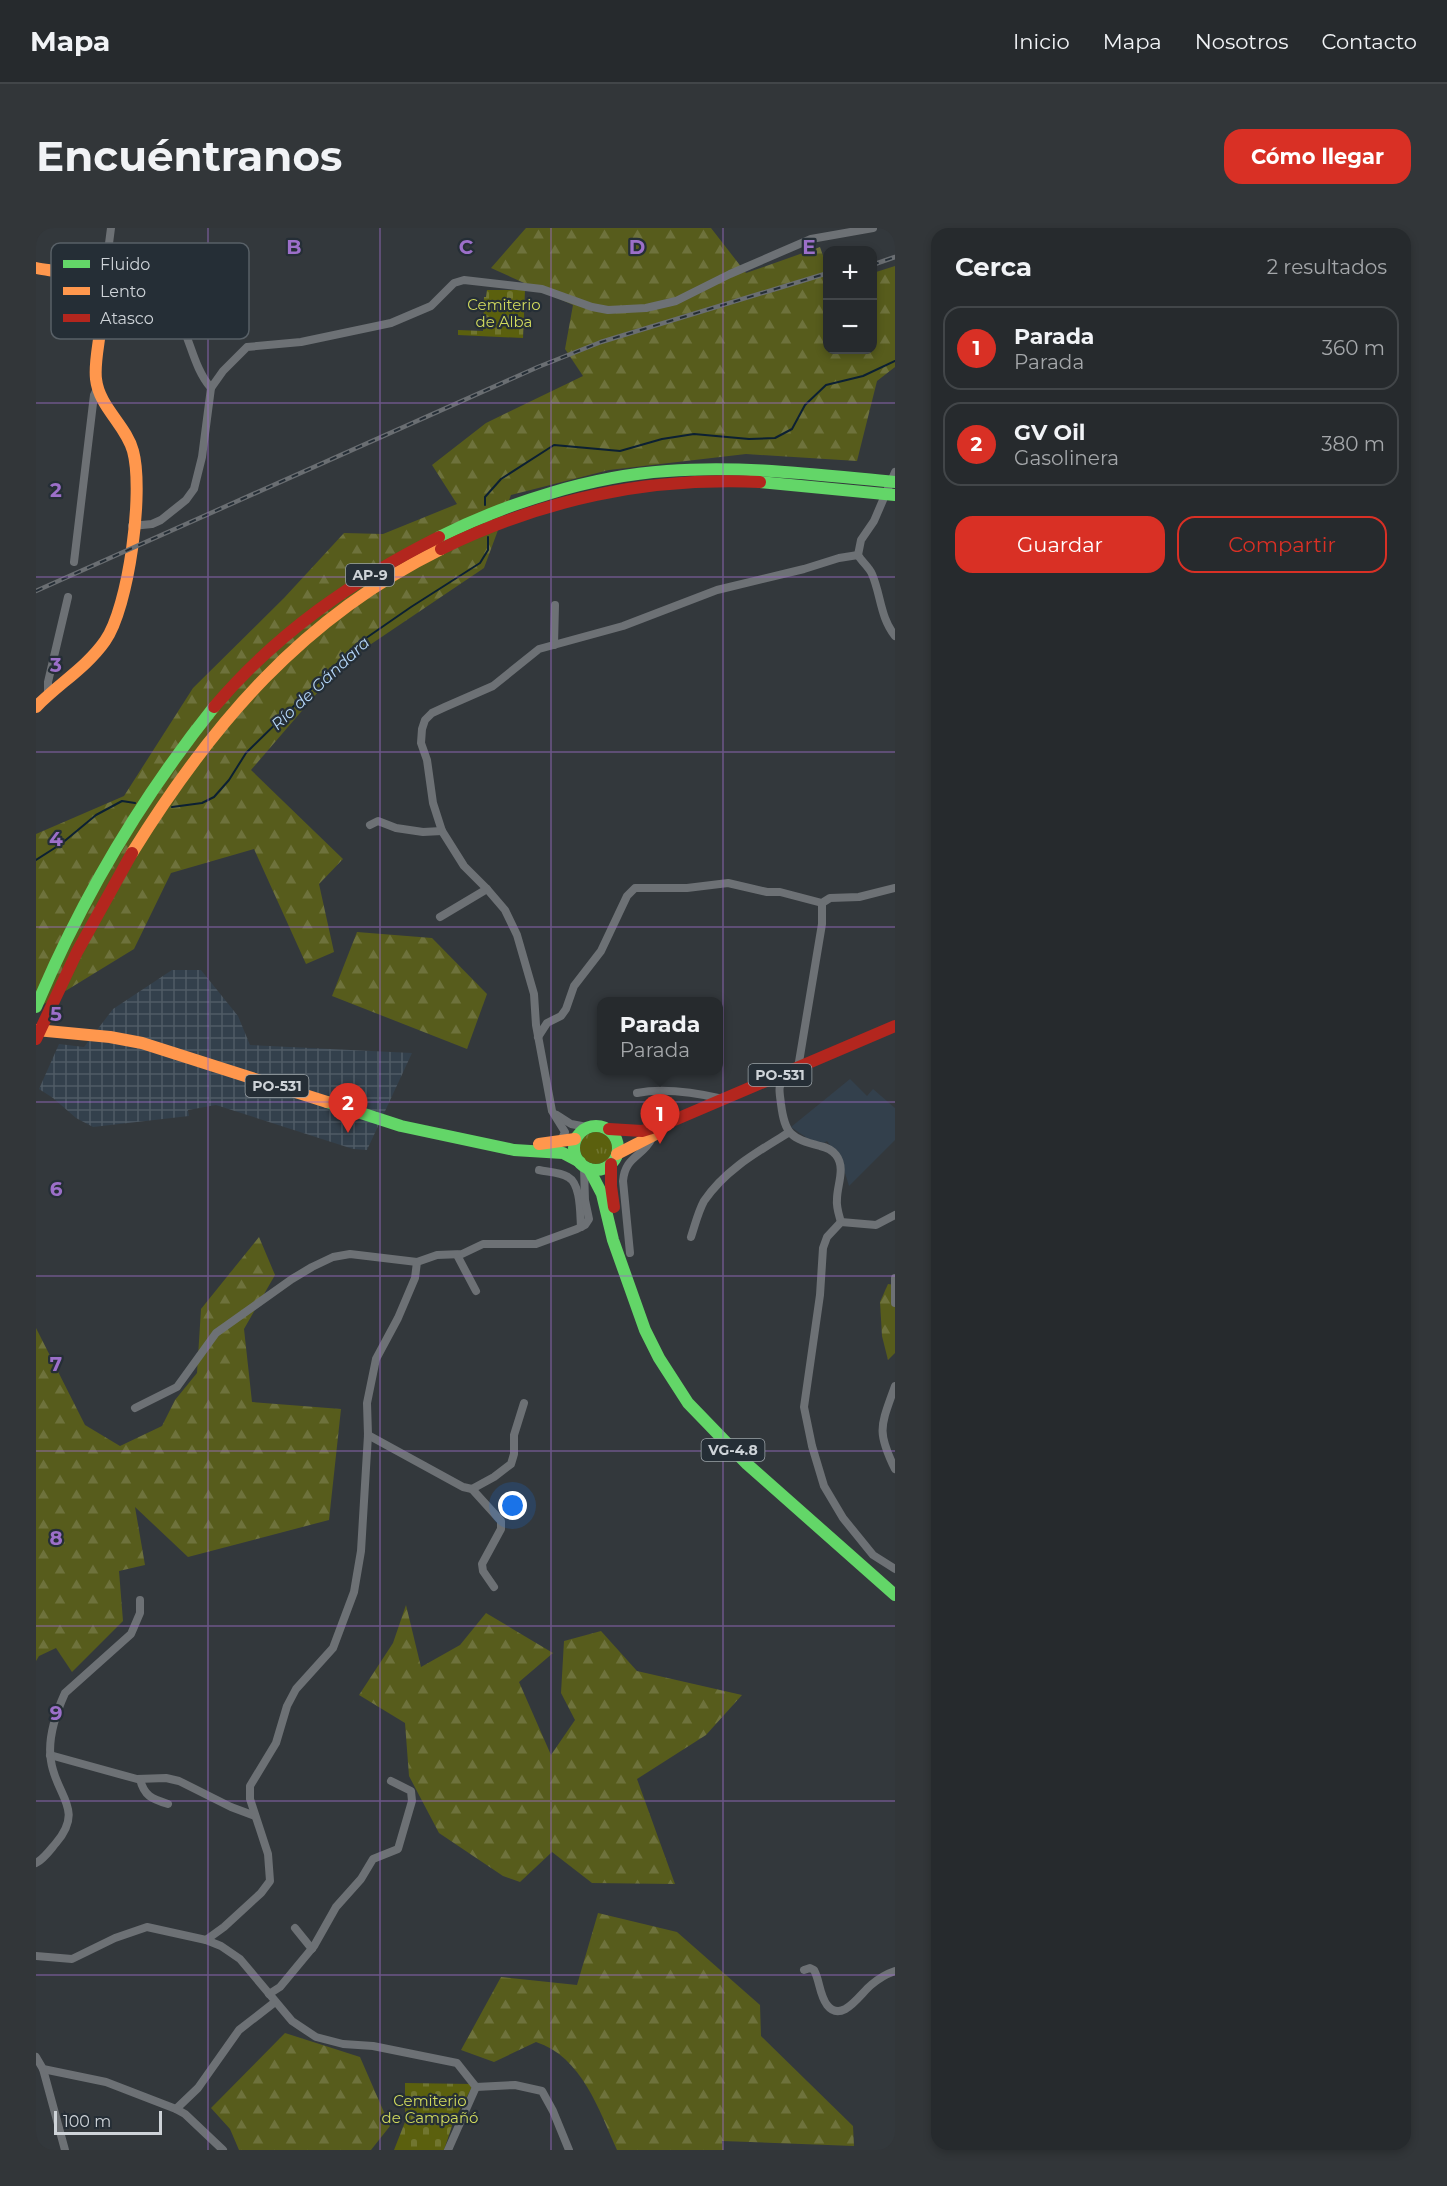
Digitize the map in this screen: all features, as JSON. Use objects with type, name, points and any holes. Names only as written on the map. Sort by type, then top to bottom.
[{"type":"main road","points":[[36,707],[97,652],[122,608],[125,594],[136,474],[133,451],[122,427],[98,387],[96,373],[100,339]]},
{"type":"main road","name":"AP-9","points":[[36,1039],[42,1005],[74,927],[151,790],[192,735],[237,682],[287,634],[343,592],[433,538],[499,510],[567,488],[636,474],[707,470],[778,472],[895,482]]},
{"type":"main road","name":"AP-9","points":[[42,1005],[81,943],[118,876],[178,783],[211,739],[278,664],[330,617],[384,580],[467,536],[531,511],[585,497],[639,487],[681,482],[747,482],[895,495]]},
{"type":"main road","name":"PO-531","points":[[587,1127],[598,1125],[609,1129],[642,1131],[725,1100],[801,1063],[895,1026]]},
{"type":"main road","name":"PO-531","points":[[36,1029],[142,1043],[401,1126],[514,1150],[563,1153],[584,1166],[599,1170],[654,1135],[895,1031]]},
{"type":"main road","points":[[584,1166],[574,1152],[576,1138],[587,1127]]},
{"type":"main road","points":[[609,1129],[618,1143],[614,1159]]},
{"type":"main road","name":"PO-531","points":[[487,1145],[560,1143],[576,1138]]},
{"type":"main road","name":"VG-4.8","points":[[614,1159],[611,1186],[628,1284]]},
{"type":"main road","name":"VG-4.8","points":[[584,1166],[599,1186],[613,1240],[645,1329],[659,1358],[688,1403],[747,1464],[895,1595]]},
{"type":"main road","points":[[881,1582],[895,1600]]},
{"type":"street","points":[[109,243],[111,228]]},
{"type":"street","points":[[132,526],[152,524],[160,520],[186,500],[194,489],[202,457],[210,388],[227,366],[248,347],[301,342],[392,323],[430,306],[454,282],[460,280],[527,286],[608,310],[646,308],[676,301],[730,274],[811,239],[873,228]]},
{"type":"street","points":[[187,339],[202,378],[210,388]]},
{"type":"street","points":[[74,562],[94,395],[98,387]]},
{"type":"street","points":[[858,555],[861,540],[877,514],[895,472]]},
{"type":"street","points":[[858,555],[871,571],[882,612],[895,636]]},
{"type":"street","points":[[560,1143],[565,1132],[552,1111],[538,1037],[534,994],[517,935],[505,910],[487,888],[464,866],[442,831],[433,803],[427,760],[421,742],[425,720],[438,710],[493,686],[539,649],[623,626],[717,590],[858,555]]},
{"type":"street","points":[[48,694],[48,682],[68,597]]},
{"type":"street","points":[[554,645],[555,605]]},
{"type":"street","points":[[370,825],[383,822],[396,828],[423,832],[442,831]]},
{"type":"street","points":[[538,1037],[547,1023],[561,1016],[566,1009],[574,986],[602,951],[627,896],[635,888],[687,888],[728,883],[766,892],[780,892],[822,903],[830,898],[859,897],[895,888]]},
{"type":"street","points":[[440,917],[487,888]]},
{"type":"street","points":[[801,1063],[822,924],[822,903]]},
{"type":"street","points":[[778,1083],[783,1121],[788,1132],[795,1138],[825,1147],[836,1155],[841,1172],[836,1201],[841,1222]]},
{"type":"street","points":[[637,1093],[652,1090],[725,1100]]},
{"type":"street","points":[[700,1095],[705,1097],[704,1108]]},
{"type":"street","points":[[552,1111],[566,1121],[587,1127]]},
{"type":"street","points":[[560,1124],[566,1126],[576,1138]]},
{"type":"street","points":[[691,1237],[705,1200],[728,1174],[737,1165],[788,1132]]},
{"type":"street","points":[[630,1253],[624,1170],[630,1161],[646,1149],[654,1135]]},
{"type":"street","points":[[135,1408],[177,1387],[216,1333],[292,1279],[333,1257],[350,1254],[417,1262],[437,1255],[457,1255],[470,1252],[483,1244],[536,1244],[581,1227],[589,1219],[585,1200],[584,1166]]},
{"type":"street","points":[[539,1170],[566,1176],[573,1181],[578,1195],[581,1227]]},
{"type":"street","points":[[586,1192],[594,1185],[599,1186]]},
{"type":"street","points":[[841,1222],[876,1226],[895,1215]]},
{"type":"street","points":[[841,1222],[827,1237],[823,1248],[820,1295],[804,1407],[812,1446],[824,1486],[843,1518],[873,1555],[895,1569]]},
{"type":"street","points":[[457,1255],[476,1291]]},
{"type":"street","points":[[206,1940],[224,1927],[261,1893],[270,1881],[268,1854],[250,1799],[250,1786],[276,1743],[287,1706],[296,1689],[333,1647],[354,1592],[361,1551],[369,1435],[367,1403],[376,1359],[415,1278],[417,1262]]},
{"type":"street","points":[[895,1278],[895,1303]]},
{"type":"street","points":[[895,1386],[881,1434],[895,1469]]},
{"type":"street","points":[[472,1489],[511,1464],[514,1454],[514,1435],[524,1403]]},
{"type":"street","points":[[369,1435],[463,1487],[472,1489],[501,1521],[501,1529],[482,1564],[483,1571],[494,1587]]},
{"type":"street","points":[[36,1863],[57,1842],[70,1821],[50,1755],[54,1724],[65,1693],[131,1634],[140,1613],[140,1600]]},
{"type":"street","points":[[50,1755],[140,1779],[166,1778],[179,1781],[231,1808],[255,1816]]},
{"type":"street","points":[[140,1779],[142,1790],[147,1796],[168,1804]]},
{"type":"street","points":[[269,1994],[280,1987],[312,1949],[336,1907],[361,1879],[373,1859],[398,1849],[412,1801],[411,1791],[391,1781]]},
{"type":"street","points":[[36,1956],[72,1959],[115,1938],[147,1927],[206,1940],[221,1946],[240,1959],[292,2021],[316,2037],[343,2044],[374,2046],[457,2063],[476,2087]]},
{"type":"street","points":[[296,1928],[312,1949]]},
{"type":"street","points":[[804,1970],[810,1968],[814,1970],[820,1994],[832,2010],[838,2011],[848,2008],[880,1978],[895,1971]]},
{"type":"street","points":[[176,2109],[198,2088],[239,2030],[275,2001]]},
{"type":"street","points":[[36,2056],[43,2069],[65,2150]]},
{"type":"street","points":[[43,2069],[106,2082],[176,2109],[185,2114],[223,2150]]},
{"type":"street","points":[[476,2087],[515,2085],[542,2091],[569,2150]]},
{"type":"street","points":[[448,2150],[476,2087]]},
{"type":"shaded area","points":[[172,970],[201,970],[238,1016],[250,1045],[412,1053],[367,1150],[353,1149],[216,1105],[188,1110],[189,1116],[93,1127],[76,1118],[39,1089],[59,1044],[84,1047],[113,1009]]},
{"type":"shaded area","points":[[850,1079],[867,1096],[873,1089],[895,1108],[895,1140],[849,1186],[841,1160],[827,1141],[824,1143],[810,1140],[791,1127]]},
{"type":"green space","points":[[526,228],[711,228],[746,273],[820,247],[823,256],[823,354],[877,354],[877,272],[895,266],[895,367],[877,381],[857,461],[746,454],[609,470],[511,495],[484,568],[343,663],[251,770],[343,859],[319,884],[334,952],[306,964],[254,849],[171,873],[134,949],[36,1009],[36,834],[124,796],[193,688],[284,598],[344,533],[383,534],[457,504],[432,465],[486,423],[583,376],[565,349],[573,305],[491,268]]},
{"type":"green space","name":"Cemiterio de Alba","points":[[487,290],[525,290],[523,338],[458,335],[458,330],[483,331],[484,297],[486,297]]},
{"type":"green space","points":[[357,932],[432,938],[487,994],[467,1049],[332,996]]},
{"type":"green space","points":[[596,1132],[607,1137],[612,1148],[607,1159],[596,1164],[585,1159],[580,1148],[585,1137]]},
{"type":"green space","points":[[259,1237],[275,1275],[244,1329],[252,1402],[341,1409],[329,1520],[188,1557],[135,1507],[145,1565],[119,1571],[123,1621],[72,1672],[56,1648],[39,1656],[36,1661],[36,1328],[85,1425],[120,1446],[162,1426],[175,1400],[197,1373],[201,1309]]},
{"type":"green space","points":[[888,1284],[895,1285],[895,1353],[888,1360],[882,1336],[880,1302]]},
{"type":"green space","points":[[406,1605],[421,1667],[460,1645],[486,1613],[553,1653],[519,1682],[551,1755],[575,1720],[561,1693],[564,1641],[601,1631],[637,1671],[742,1695],[706,1735],[637,1779],[675,1884],[592,1883],[552,1852],[520,1882],[503,1876],[439,1833],[409,1776],[405,1723],[359,1695],[393,1643]]},
{"type":"green space","points":[[598,1913],[677,1932],[760,2005],[761,2036],[853,2126],[854,2146],[722,2141],[723,2150],[617,2150],[587,2087],[566,2060],[552,2049],[536,2042],[494,2062],[461,2050],[501,1977],[577,1985]]},
{"type":"green space","points":[[285,2033],[360,2057],[390,2126],[371,2150],[239,2150],[230,2129],[211,2108]]},
{"type":"green space","name":"Cemiterio de Campañó","points":[[405,2083],[471,2084],[471,2089],[454,2120],[444,2150],[394,2150],[405,2122]]},
{"type":"waterway","points":[[485,505],[485,497],[501,479],[554,445],[620,451],[662,439],[694,434],[749,439],[775,438],[792,429],[805,405],[826,385],[863,376],[895,361]]},
{"type":"waterway","name":"Río de Gándara","points":[[172,807],[202,803],[214,797],[229,780],[246,753],[356,645],[480,563],[488,550],[488,537]]},
{"type":"waterway","name":"Río de Gándara","points":[[36,860],[61,844],[96,815],[122,801],[135,803]]},
{"type":"railway","points":[[877,263],[895,257]]},
{"type":"railway","points":[[36,591],[538,367],[601,342],[823,275]]},
{"type":"traffic: fast","points":[[439,537],[521,502],[579,485],[638,474],[724,469],[895,482]]},
{"type":"traffic: fast","points":[[760,482],[895,495]]},
{"type":"traffic: fast","points":[[36,1007],[73,928],[115,851],[162,777],[214,707]]},
{"type":"traffic: fast","points":[[327,1102],[401,1126],[514,1150],[563,1153],[580,1162]]},
{"type":"traffic: fast","points":[[596,1126],[612,1132],[618,1148],[612,1164],[596,1170],[580,1164],[574,1148],[580,1132],[596,1126]]},
{"type":"traffic: fast","points":[[589,1169],[602,1194],[613,1240],[645,1330],[659,1358],[688,1403],[747,1464],[895,1595]]},
{"type":"traffic: slow","points":[[36,268],[51,271]]},
{"type":"traffic: slow","points":[[36,707],[81,668],[105,641],[114,625],[121,603],[132,548],[137,493],[136,469],[130,442],[98,389],[96,366],[99,339]]},
{"type":"traffic: slow","points":[[132,853],[195,761],[265,678],[304,641],[346,607],[391,576],[441,549]]},
{"type":"traffic: slow","points":[[36,1030],[110,1037],[142,1043],[327,1102]]},
{"type":"traffic: slow","points":[[617,1154],[656,1134]]},
{"type":"traffic: slow","points":[[539,1144],[575,1139]]},
{"type":"traffic: jam","points":[[441,549],[518,517],[596,495],[677,483],[760,482]]},
{"type":"traffic: jam","points":[[214,707],[264,655],[318,610],[376,571],[439,537]]},
{"type":"traffic: jam","points":[[36,1039],[77,952],[132,853]]},
{"type":"traffic: jam","points":[[609,1129],[642,1131],[665,1124],[895,1026]]},
{"type":"traffic: jam","points":[[611,1164],[614,1207]]},
{"type":"place","name":"GV Oil","points":[[348,1133]]},
{"type":"place","name":"Parada","points":[[660,1144]]}]
